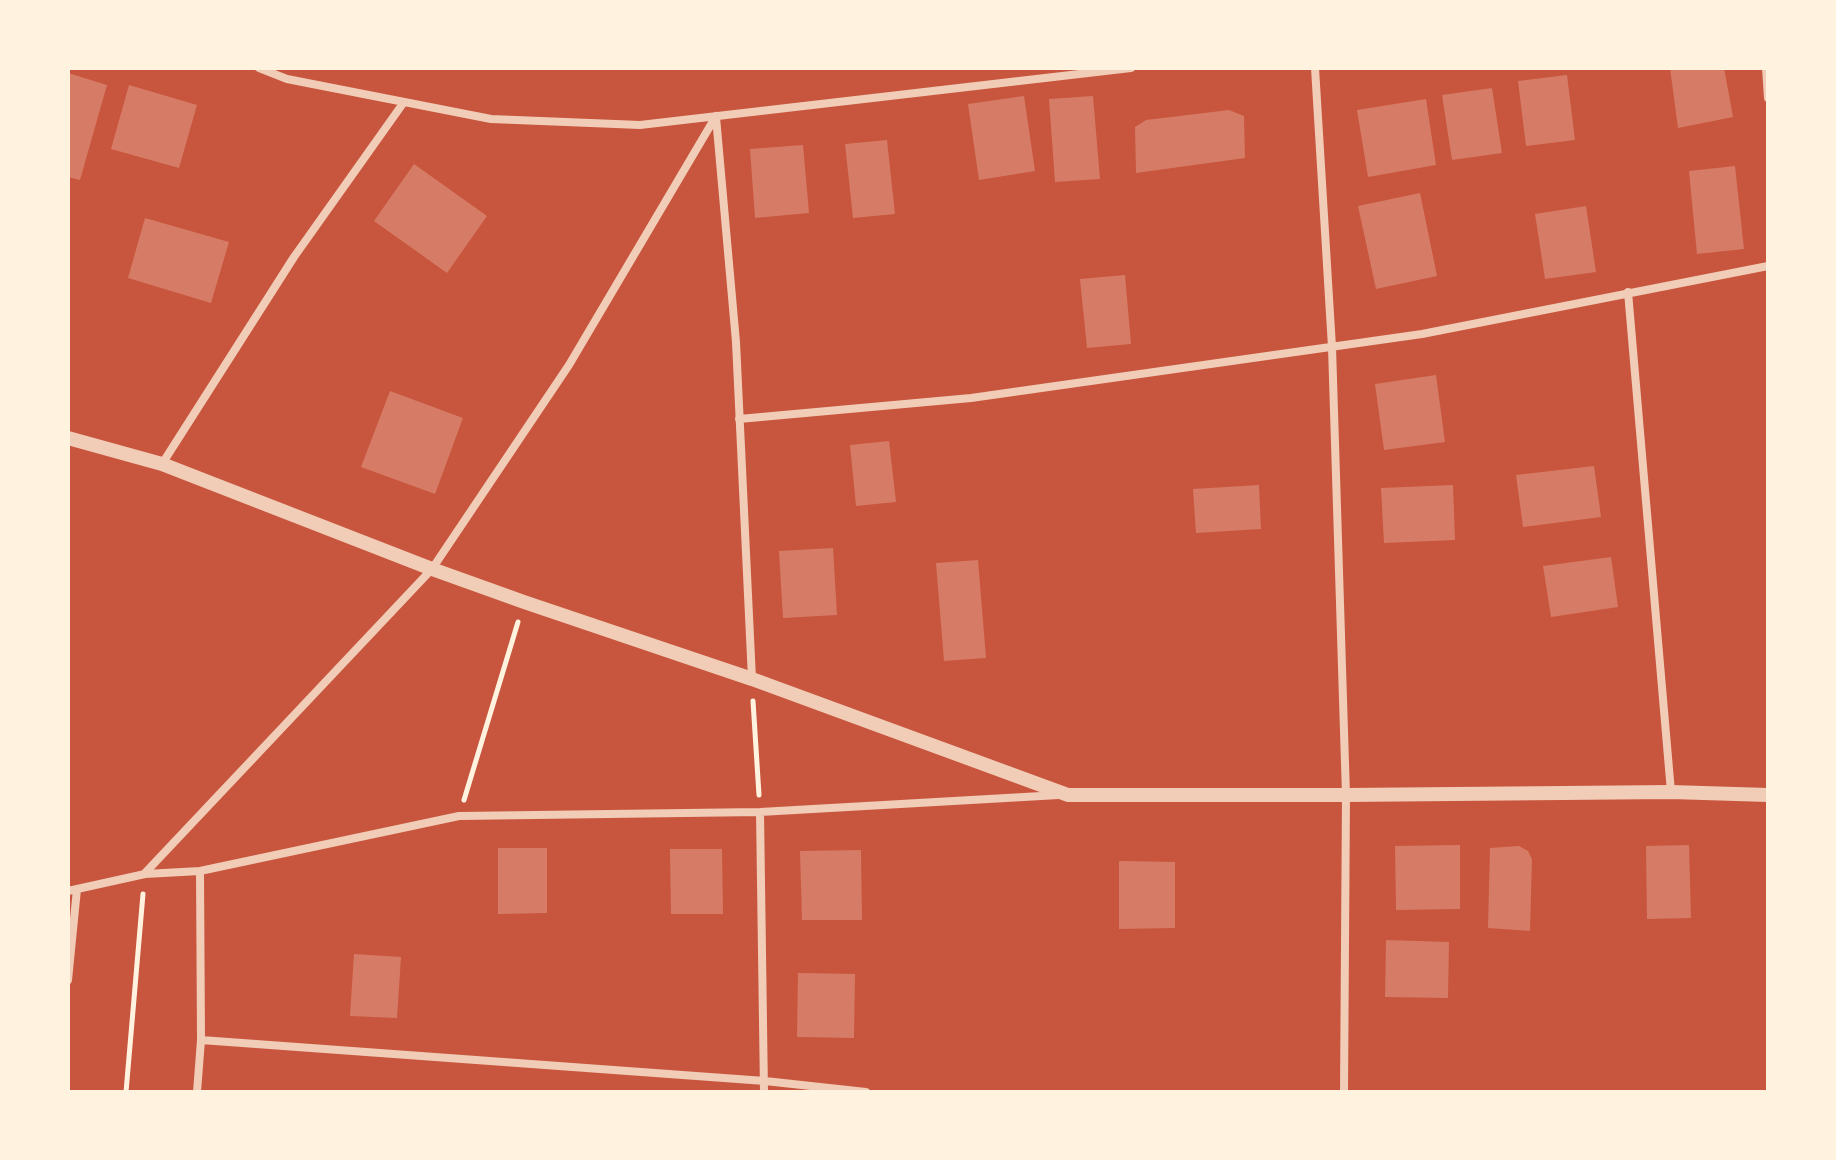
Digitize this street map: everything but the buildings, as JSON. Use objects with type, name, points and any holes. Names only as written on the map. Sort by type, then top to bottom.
[{"type":"street","points":[[259,68],[287,79],[491,119],[640,125],[1131,68]]},
{"type":"street","points":[[1315,68],[1332,347],[1346,795],[1344,1092]]},
{"type":"street","points":[[1766,68],[1768,98]]},
{"type":"street","points":[[162,464],[294,257],[404,102]]},
{"type":"street","points":[[716,116],[736,342],[752,679]]},
{"type":"street","points":[[145,874],[432,569],[569,365],[716,116]]},
{"type":"street","points":[[739,419],[971,398],[1422,334],[1768,266]]},
{"type":"street","points":[[1628,292],[1671,792]]},
{"type":"street","points":[[68,438],[162,464],[432,569],[752,679],[1068,795]]},
{"type":"street","points":[[68,980],[72,890],[145,874],[200,871],[459,816],[760,812],[1068,795],[1671,792],[1768,795]]},
{"type":"street","points":[[760,812],[764,1092]]},
{"type":"street","points":[[197,1092],[201,1040],[200,871]]},
{"type":"street","points":[[201,1040],[765,1081],[866,1092]]},
{"type":"path","points":[[459,816],[524,602]]},
{"type":"path","points":[[752,679],[760,812]]},
{"type":"path","points":[[126,1092],[145,874]]}]
